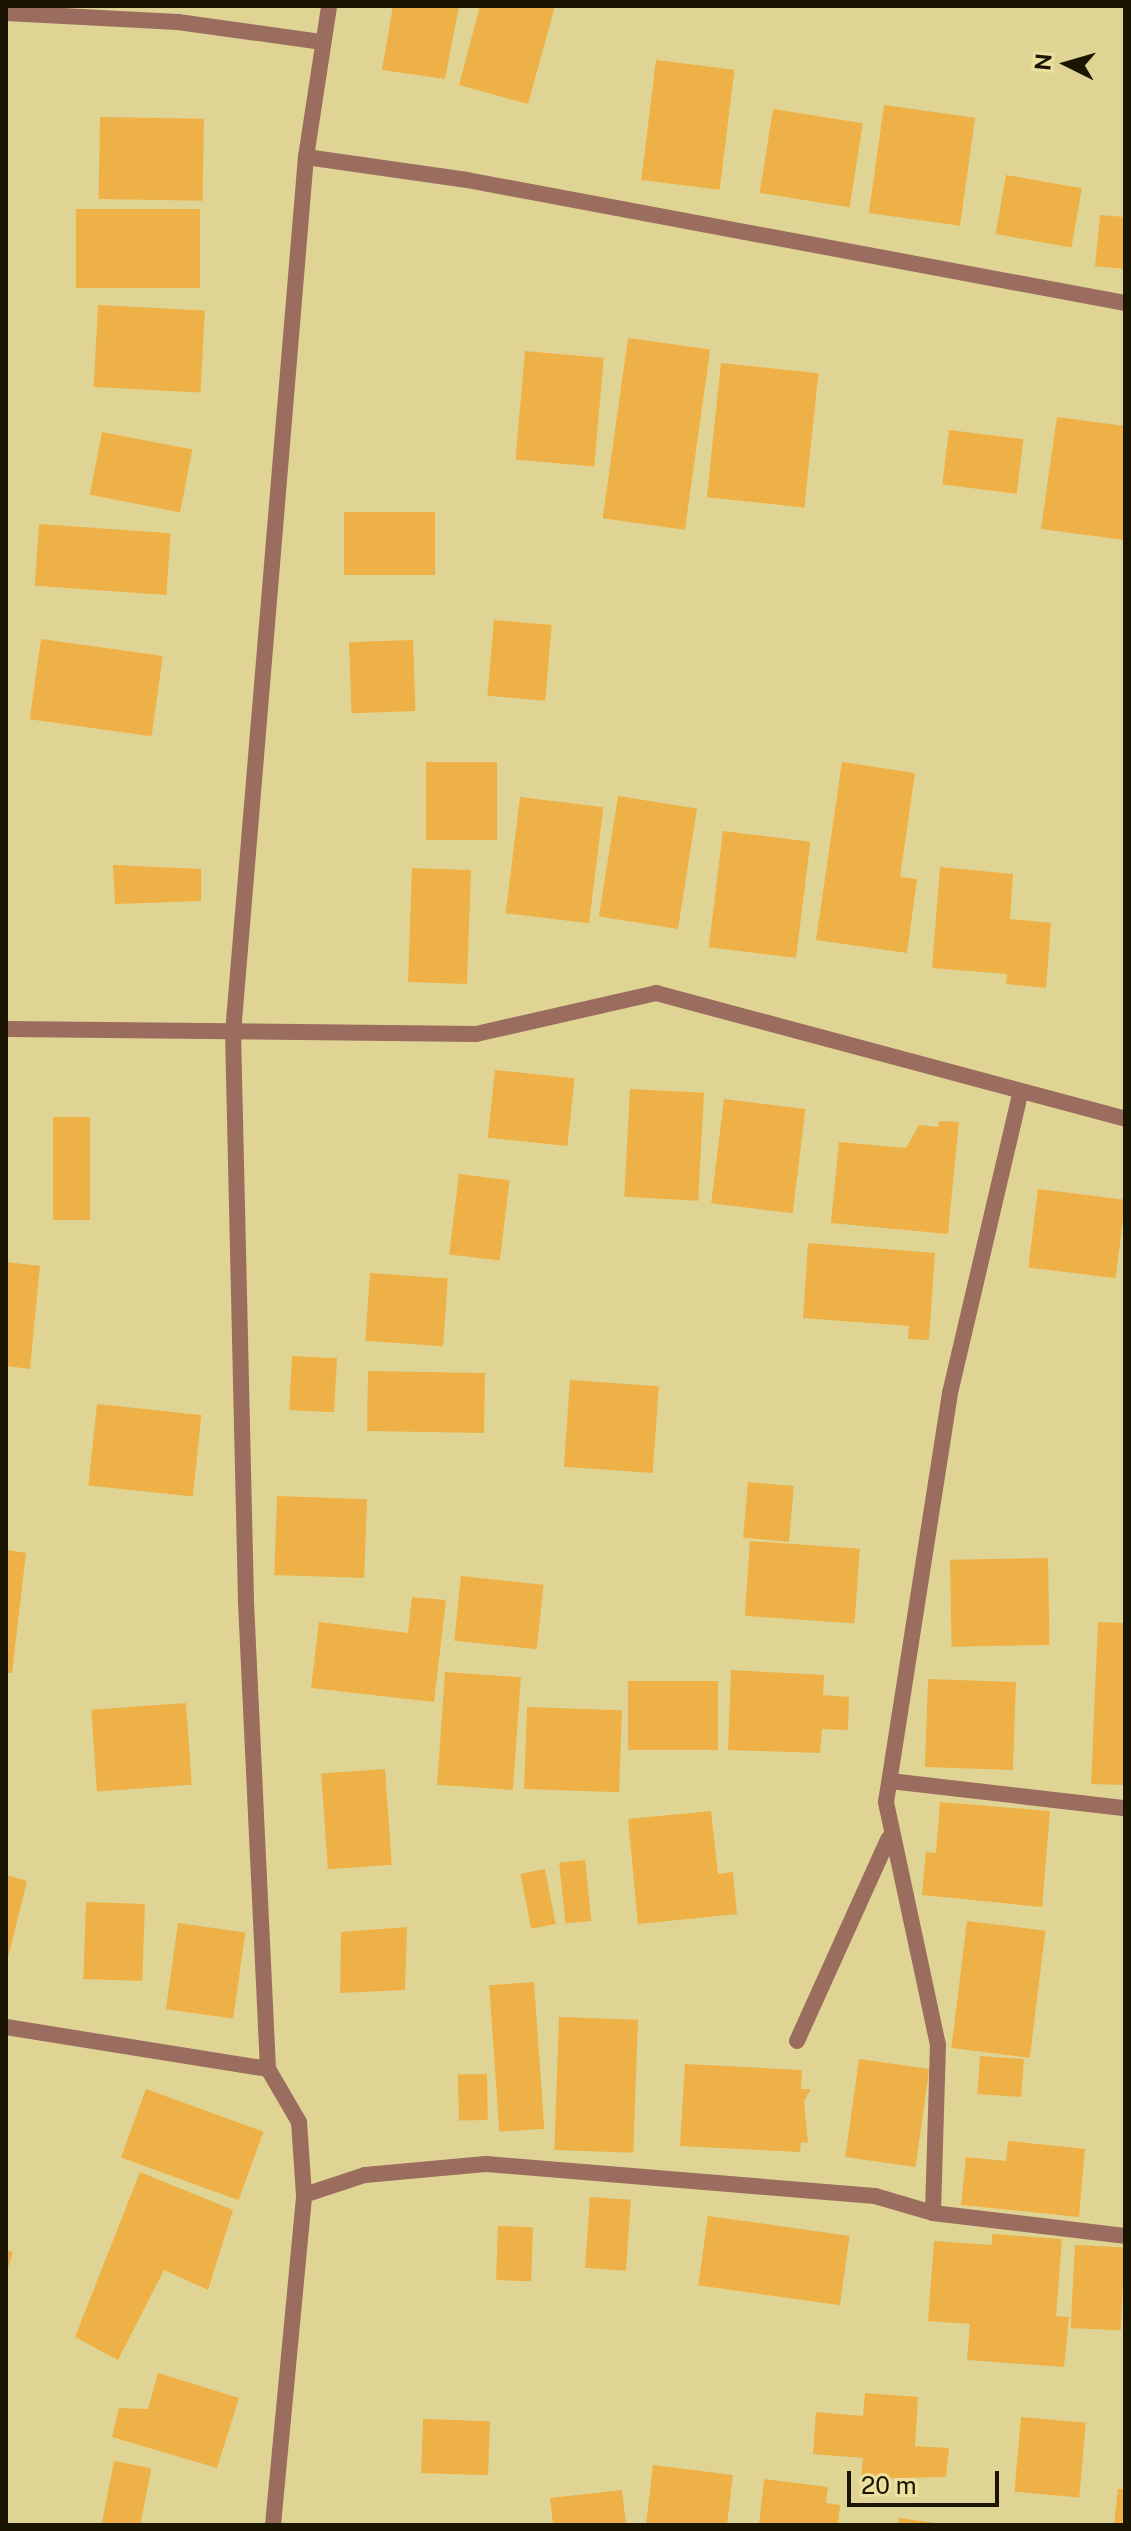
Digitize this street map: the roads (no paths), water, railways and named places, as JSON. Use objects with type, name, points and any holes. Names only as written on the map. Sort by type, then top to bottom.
[{"type":"street","points":[[273,2525],[304,2195],[299,2122],[268,2069],[246,1600],[233,1033],[306,157],[329,6]]},
{"type":"street","points":[[6,13],[178,22],[323,42]]},
{"type":"street","points":[[306,157],[467,180],[1125,303]]},
{"type":"street","points":[[6,1029],[476,1034],[656,993],[1125,1119]]},
{"type":"street","points":[[933,2213],[938,2045],[888,1839],[890,1781],[950,1393],[1021,1091]]},
{"type":"street","points":[[890,1781],[1125,1808]]},
{"type":"street","points":[[797,2041],[888,1839]]},
{"type":"street","points":[[6,2027],[268,2069]]},
{"type":"street","points":[[304,2195],[365,2175],[486,2164],[875,2196],[933,2213],[1125,2236]]}]
